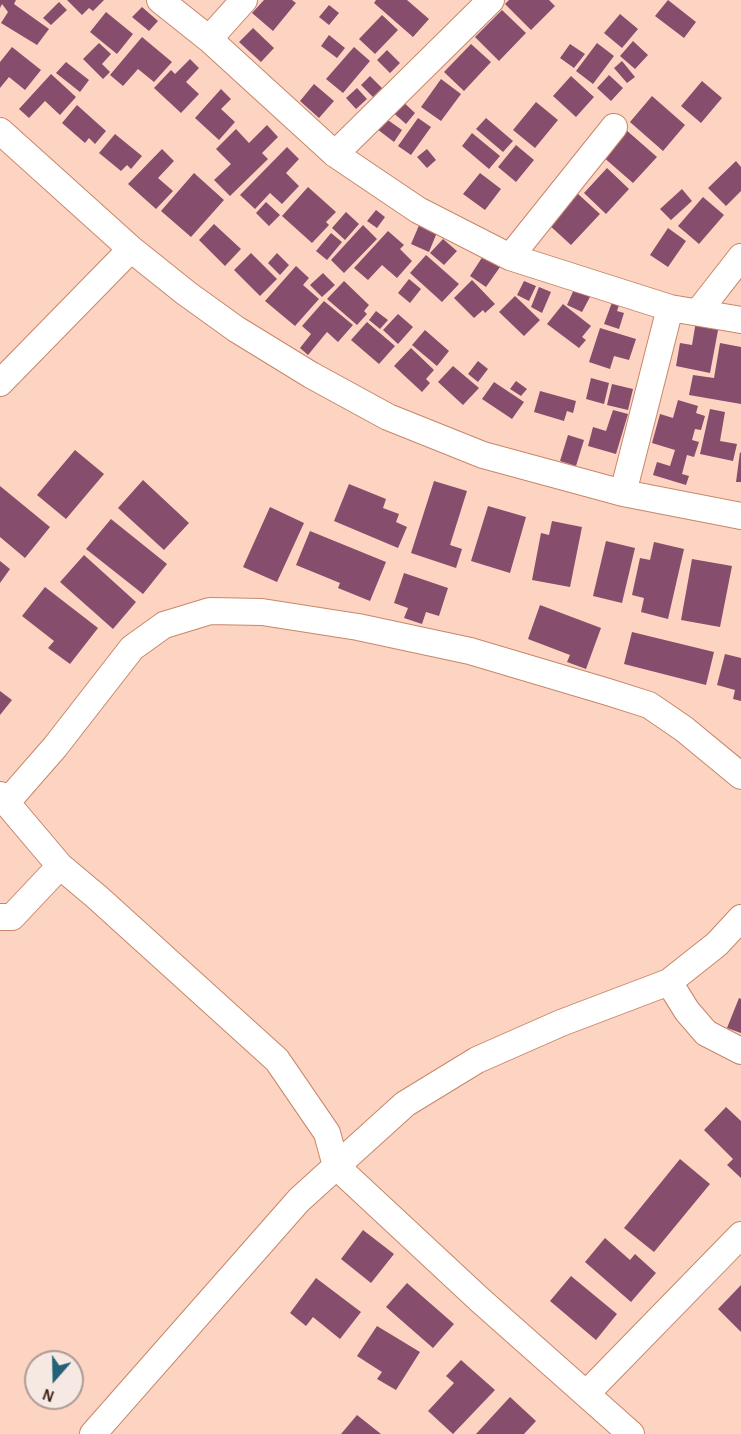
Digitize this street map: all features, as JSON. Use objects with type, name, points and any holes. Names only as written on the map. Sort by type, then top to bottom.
[{"type":"street","points":[[160,0],[208,39],[335,154],[418,210],[510,256],[670,308],[741,320]]},
{"type":"street","points":[[208,39],[244,0]]},
{"type":"street","points":[[335,154],[491,0]]},
{"type":"street","points":[[510,256],[614,127]]},
{"type":"street","points":[[0,131],[131,249],[186,293],[236,329],[311,375],[388,417],[483,455],[623,493],[741,516]]},
{"type":"street","points":[[0,383],[131,249]]},
{"type":"street","points":[[698,312],[741,258]]},
{"type":"street","points":[[623,493],[670,308]]},
{"type":"street","points":[[631,1434],[480,1300],[336,1166],[327,1133],[277,1060],[215,1002],[60,866],[4,799],[55,747],[132,648],[164,625],[210,611],[262,612],[358,627],[470,651],[608,692],[649,705],[684,729],[741,776]]},
{"type":"street","points":[[0,917],[12,917],[60,866]]},
{"type":"street","points":[[93,1434],[299,1200],[405,1104],[477,1060],[561,1023],[669,982],[717,944],[741,918]]},
{"type":"street","points":[[669,982],[687,1011],[706,1033],[741,1051]]},
{"type":"street","points":[[586,1393],[741,1235]]},
{"type":"building","points":[[0,0],[16,0],[14,4],[49,29],[37,45],[1,23],[8,12],[2,4],[0,8]]},
{"type":"building","points":[[67,0],[104,0],[93,11],[89,8],[82,15]]},
{"type":"building","points":[[264,0],[292,0],[296,3],[273,31],[252,13]]},
{"type":"building","points":[[376,0],[407,0],[429,19],[413,37],[374,3]]},
{"type":"building","points":[[509,0],[549,0],[555,6],[531,30],[505,4]]},
{"type":"building","points":[[668,0],[696,22],[684,38],[655,16]]},
{"type":"building","points":[[59,2],[67,10],[51,25],[43,18]]},
{"type":"building","points":[[329,5],[339,13],[329,25],[319,17]]},
{"type":"building","points":[[142,7],[158,21],[149,31],[132,17]]},
{"type":"building","points":[[502,10],[526,33],[499,61],[475,37]]},
{"type":"building","points":[[106,12],[133,34],[117,54],[90,32]]},
{"type":"building","points":[[620,14],[638,29],[622,48],[604,33]]},
{"type":"building","points":[[382,15],[398,30],[375,54],[359,39]]},
{"type":"building","points":[[253,28],[274,48],[261,62],[239,42]]},
{"type":"building","points":[[329,35],[345,48],[337,58],[321,46]]},
{"type":"building","points":[[142,37],[172,62],[154,82],[138,69],[123,86],[110,75]]},
{"type":"building","points":[[633,41],[648,55],[635,69],[620,56]]},
{"type":"building","points":[[99,43],[111,54],[102,64],[110,72],[103,79],[83,59]]},
{"type":"building","points":[[597,43],[614,56],[593,84],[576,71]]},
{"type":"building","points":[[471,44],[491,62],[464,91],[444,72]]},
{"type":"building","points":[[570,44],[585,54],[574,68],[560,58]]},
{"type":"building","points":[[12,47],[41,70],[25,90],[9,77],[0,88],[0,62]]},
{"type":"building","points":[[354,47],[370,61],[343,93],[326,79]]},
{"type":"building","points":[[387,50],[400,63],[390,73],[377,60]]},
{"type":"building","points":[[190,59],[199,68],[186,82],[199,94],[181,113],[154,88],[171,70],[175,74]]},
{"type":"building","points":[[622,61],[635,77],[627,83],[614,68]]},
{"type":"building","points":[[66,62],[89,80],[80,92],[56,73]]},
{"type":"building","points":[[51,74],[76,97],[60,115],[45,101],[29,118],[19,109]]},
{"type":"building","points":[[609,75],[623,88],[611,101],[597,88]]},
{"type":"building","points":[[370,76],[382,88],[373,97],[361,85]]},
{"type":"building","points":[[571,76],[594,97],[576,117],[553,96]]},
{"type":"building","points":[[441,79],[461,94],[441,121],[421,107]]},
{"type":"building","points":[[702,81],[722,98],[701,123],[681,106]]},
{"type":"building","points":[[314,84],[334,101],[319,118],[300,101]]},
{"type":"building","points":[[357,88],[367,99],[356,109],[346,98]]},
{"type":"building","points":[[221,89],[231,99],[221,109],[235,122],[219,140],[195,118]]},
{"type":"building","points":[[652,96],[685,125],[663,151],[630,122]]},
{"type":"building","points":[[399,98],[415,113],[406,124],[389,109]]},
{"type":"building","points":[[536,102],[558,120],[535,148],[513,130]]},
{"type":"building","points":[[77,105],[106,131],[95,144],[89,138],[85,143],[62,123]]},
{"type":"building","points":[[385,118],[402,130],[394,142],[377,129]]},
{"type":"building","points":[[418,118],[431,127],[411,155],[398,146]]},
{"type":"building","points":[[486,118],[513,141],[503,152],[476,129]]},
{"type":"building","points":[[267,125],[278,137],[262,153],[268,159],[230,196],[214,180],[231,164],[216,149],[236,129],[249,143]]},
{"type":"building","points":[[625,129],[657,157],[633,183],[602,156]]},
{"type":"building","points":[[472,133],[500,156],[489,169],[462,146]]},
{"type":"building","points":[[115,134],[142,156],[131,169],[127,165],[121,171],[99,153]]},
{"type":"building","points":[[516,145],[534,160],[516,182],[498,167]]},
{"type":"building","points":[[287,147],[299,159],[286,173],[299,186],[282,204],[270,193],[255,209],[240,195]]},
{"type":"building","points":[[162,149],[174,161],[158,178],[173,191],[156,209],[128,184]]},
{"type":"building","points":[[427,149],[436,160],[427,168],[417,157]]},
{"type":"building","points":[[736,161],[741,167],[741,191],[726,206],[708,188]]},
{"type":"building","points":[[607,168],[629,189],[606,214],[584,193]]},
{"type":"building","points":[[194,173],[224,200],[191,237],[161,211]]},
{"type":"building","points":[[480,173],[501,189],[485,210],[463,194]]},
{"type":"building","points":[[308,187],[336,212],[326,222],[329,225],[312,243],[282,216]]},
{"type":"building","points":[[682,189],[692,201],[671,220],[660,209]]},
{"type":"building","points":[[577,193],[600,214],[571,245],[548,224]]},
{"type":"building","points":[[703,197],[724,215],[699,244],[678,226]]},
{"type":"building","points":[[266,202],[280,215],[269,226],[256,213]]},
{"type":"building","points":[[376,210],[385,217],[377,228],[367,221]]},
{"type":"building","points":[[346,212],[359,224],[345,240],[332,228]]},
{"type":"building","points":[[420,223],[438,230],[429,252],[411,244]]},
{"type":"building","points":[[214,224],[241,249],[225,266],[199,240]]},
{"type":"building","points":[[363,225],[377,239],[344,273],[331,260]]},
{"type":"building","points":[[668,228],[686,241],[668,267],[650,255]]},
{"type":"building","points":[[388,231],[404,245],[400,249],[412,261],[397,278],[382,265],[368,280],[354,268]]},
{"type":"building","points":[[331,233],[342,242],[327,260],[316,251]]},
{"type":"building","points":[[443,239],[457,251],[444,265],[430,253]]},
{"type":"building","points":[[251,253],[277,279],[260,296],[234,270]]},
{"type":"building","points":[[277,253],[289,265],[280,275],[268,263]]},
{"type":"building","points":[[426,255],[459,284],[442,302],[410,273]]},
{"type":"building","points":[[483,256],[500,267],[486,287],[470,276]]},
{"type":"building","points":[[296,266],[309,278],[303,285],[319,299],[295,326],[265,301]]},
{"type":"building","points":[[323,273],[335,285],[322,297],[310,285]]},
{"type":"building","points":[[409,279],[421,289],[410,303],[398,293]]},
{"type":"building","points":[[472,280],[495,304],[485,313],[483,310],[474,318],[454,298]]},
{"type":"building","points":[[344,281],[369,305],[364,311],[367,314],[357,325],[327,299]]},
{"type":"building","points":[[524,281],[536,286],[529,301],[517,295]]},
{"type":"building","points":[[539,287],[551,292],[542,313],[531,307]]},
{"type":"building","points":[[575,287],[591,295],[582,312],[567,305]]},
{"type":"building","points":[[515,296],[540,320],[524,336],[499,312]]},
{"type":"building","points":[[614,297],[621,299],[617,311],[624,313],[619,329],[604,324]]},
{"type":"building","points":[[324,301],[353,325],[338,342],[327,332],[308,355],[300,348],[311,334],[302,326]]},
{"type":"building","points":[[563,304],[591,326],[582,337],[586,340],[579,348],[547,324]]},
{"type":"building","points":[[376,311],[388,320],[380,329],[369,320]]},
{"type":"building","points":[[398,314],[413,327],[398,344],[383,330]]},
{"type":"building","points":[[696,321],[719,325],[710,373],[676,366],[680,343],[692,345]]},
{"type":"building","points":[[367,322],[395,346],[379,364],[351,340]]},
{"type":"building","points":[[600,328],[636,339],[629,360],[614,356],[610,369],[589,362]]},
{"type":"building","points":[[425,330],[449,351],[437,366],[412,345]]},
{"type":"building","points":[[720,343],[741,347],[741,404],[689,395],[693,375],[714,378]]},
{"type":"building","points":[[411,348],[434,370],[426,379],[430,383],[422,392],[394,366]]},
{"type":"building","points":[[478,361],[488,369],[478,382],[468,374]]},
{"type":"building","points":[[453,366],[479,388],[463,405],[438,382]]},
{"type":"building","points":[[591,378],[609,383],[604,404],[586,399]]},
{"type":"building","points":[[516,381],[527,389],[521,396],[510,389]]},
{"type":"building","points":[[494,382],[524,402],[512,419],[482,399]]},
{"type":"building","points":[[612,384],[633,389],[628,410],[607,405]]},
{"type":"building","points":[[540,391],[576,401],[573,413],[567,411],[564,421],[534,412]]},
{"type":"building","points":[[678,400],[698,406],[696,413],[705,416],[701,430],[695,429],[692,440],[699,442],[694,457],[687,455],[682,474],[689,476],[686,485],[653,475],[657,462],[670,466],[675,450],[652,443],[660,414],[673,418]]},
{"type":"building","points":[[710,409],[725,412],[720,441],[737,444],[733,461],[700,454]]},
{"type":"building","points":[[613,410],[628,414],[616,454],[588,446],[593,427],[606,431]]},
{"type":"building","points":[[568,435],[584,440],[576,466],[560,461]]},
{"type":"building","points":[[75,450],[104,474],[66,519],[37,495]]},
{"type":"building","points":[[740,452],[741,482],[736,482]]},
{"type":"building","points":[[143,480],[189,523],[164,550],[118,508]]},
{"type":"building","points":[[434,481],[467,491],[450,545],[462,549],[456,568],[411,553]]},
{"type":"building","points":[[349,484],[386,499],[383,508],[399,514],[396,522],[407,527],[398,548],[334,521]]},
{"type":"building","points":[[0,486],[50,527],[25,558],[0,537]]},
{"type":"building","points":[[488,506],[526,517],[510,573],[471,561]]},
{"type":"building","points":[[270,507],[304,523],[277,582],[243,567]]},
{"type":"building","points":[[111,519],[167,564],[143,594],[86,549]]},
{"type":"building","points":[[552,521],[582,527],[570,587],[532,580],[541,533],[549,535]]},
{"type":"building","points":[[310,531],[386,562],[370,601],[338,588],[340,583],[296,565]]},
{"type":"building","points":[[606,541],[635,548],[622,603],[593,596]]},
{"type":"building","points":[[654,542],[684,549],[668,619],[641,612],[644,598],[632,595],[640,558],[650,560]]},
{"type":"building","points":[[84,555],[136,602],[113,629],[60,582]]},
{"type":"building","points":[[692,559],[732,566],[720,627],[681,620]]},
{"type":"building","points":[[0,561],[10,569],[0,583]]},
{"type":"building","points":[[404,573],[448,588],[439,616],[426,612],[422,624],[404,618],[408,608],[394,603]]},
{"type":"building","points":[[45,587],[98,628],[70,664],[48,648],[54,641],[22,616]]},
{"type":"building","points":[[540,605],[601,628],[586,669],[567,662],[570,655],[528,639]]},
{"type":"building","points":[[632,632],[714,652],[706,685],[624,664]]},
{"type":"building","points":[[725,654],[741,658],[741,701],[733,699],[735,690],[717,685]]},
{"type":"building","points":[[0,691],[12,700],[0,715]]},
{"type":"building","points":[[739,998],[741,999],[741,1033],[727,1028]]},
{"type":"building","points":[[726,1107],[741,1121],[741,1178],[727,1165],[733,1159],[704,1130]]},
{"type":"building","points":[[680,1159],[710,1184],[654,1252],[624,1228]]},
{"type":"building","points":[[363,1230],[394,1254],[371,1283],[341,1259]]},
{"type":"building","points":[[605,1238],[630,1260],[635,1254],[656,1273],[631,1302],[585,1262]]},
{"type":"building","points":[[571,1276],[617,1314],[596,1340],[550,1301]]},
{"type":"building","points":[[316,1278],[361,1312],[340,1339],[313,1317],[306,1326],[290,1313]]},
{"type":"building","points":[[407,1283],[454,1324],[433,1348],[386,1307]]},
{"type":"building","points":[[741,1285],[741,1332],[718,1309]]},
{"type":"building","points":[[377,1326],[420,1352],[396,1390],[377,1379],[382,1372],[357,1356]]},
{"type":"building","points":[[461,1360],[495,1390],[453,1434],[428,1411],[454,1383],[446,1376]]},
{"type":"building","points":[[510,1397],[536,1421],[524,1434],[476,1434]]},
{"type":"building","points":[[357,1415],[381,1434],[341,1434]]}]
